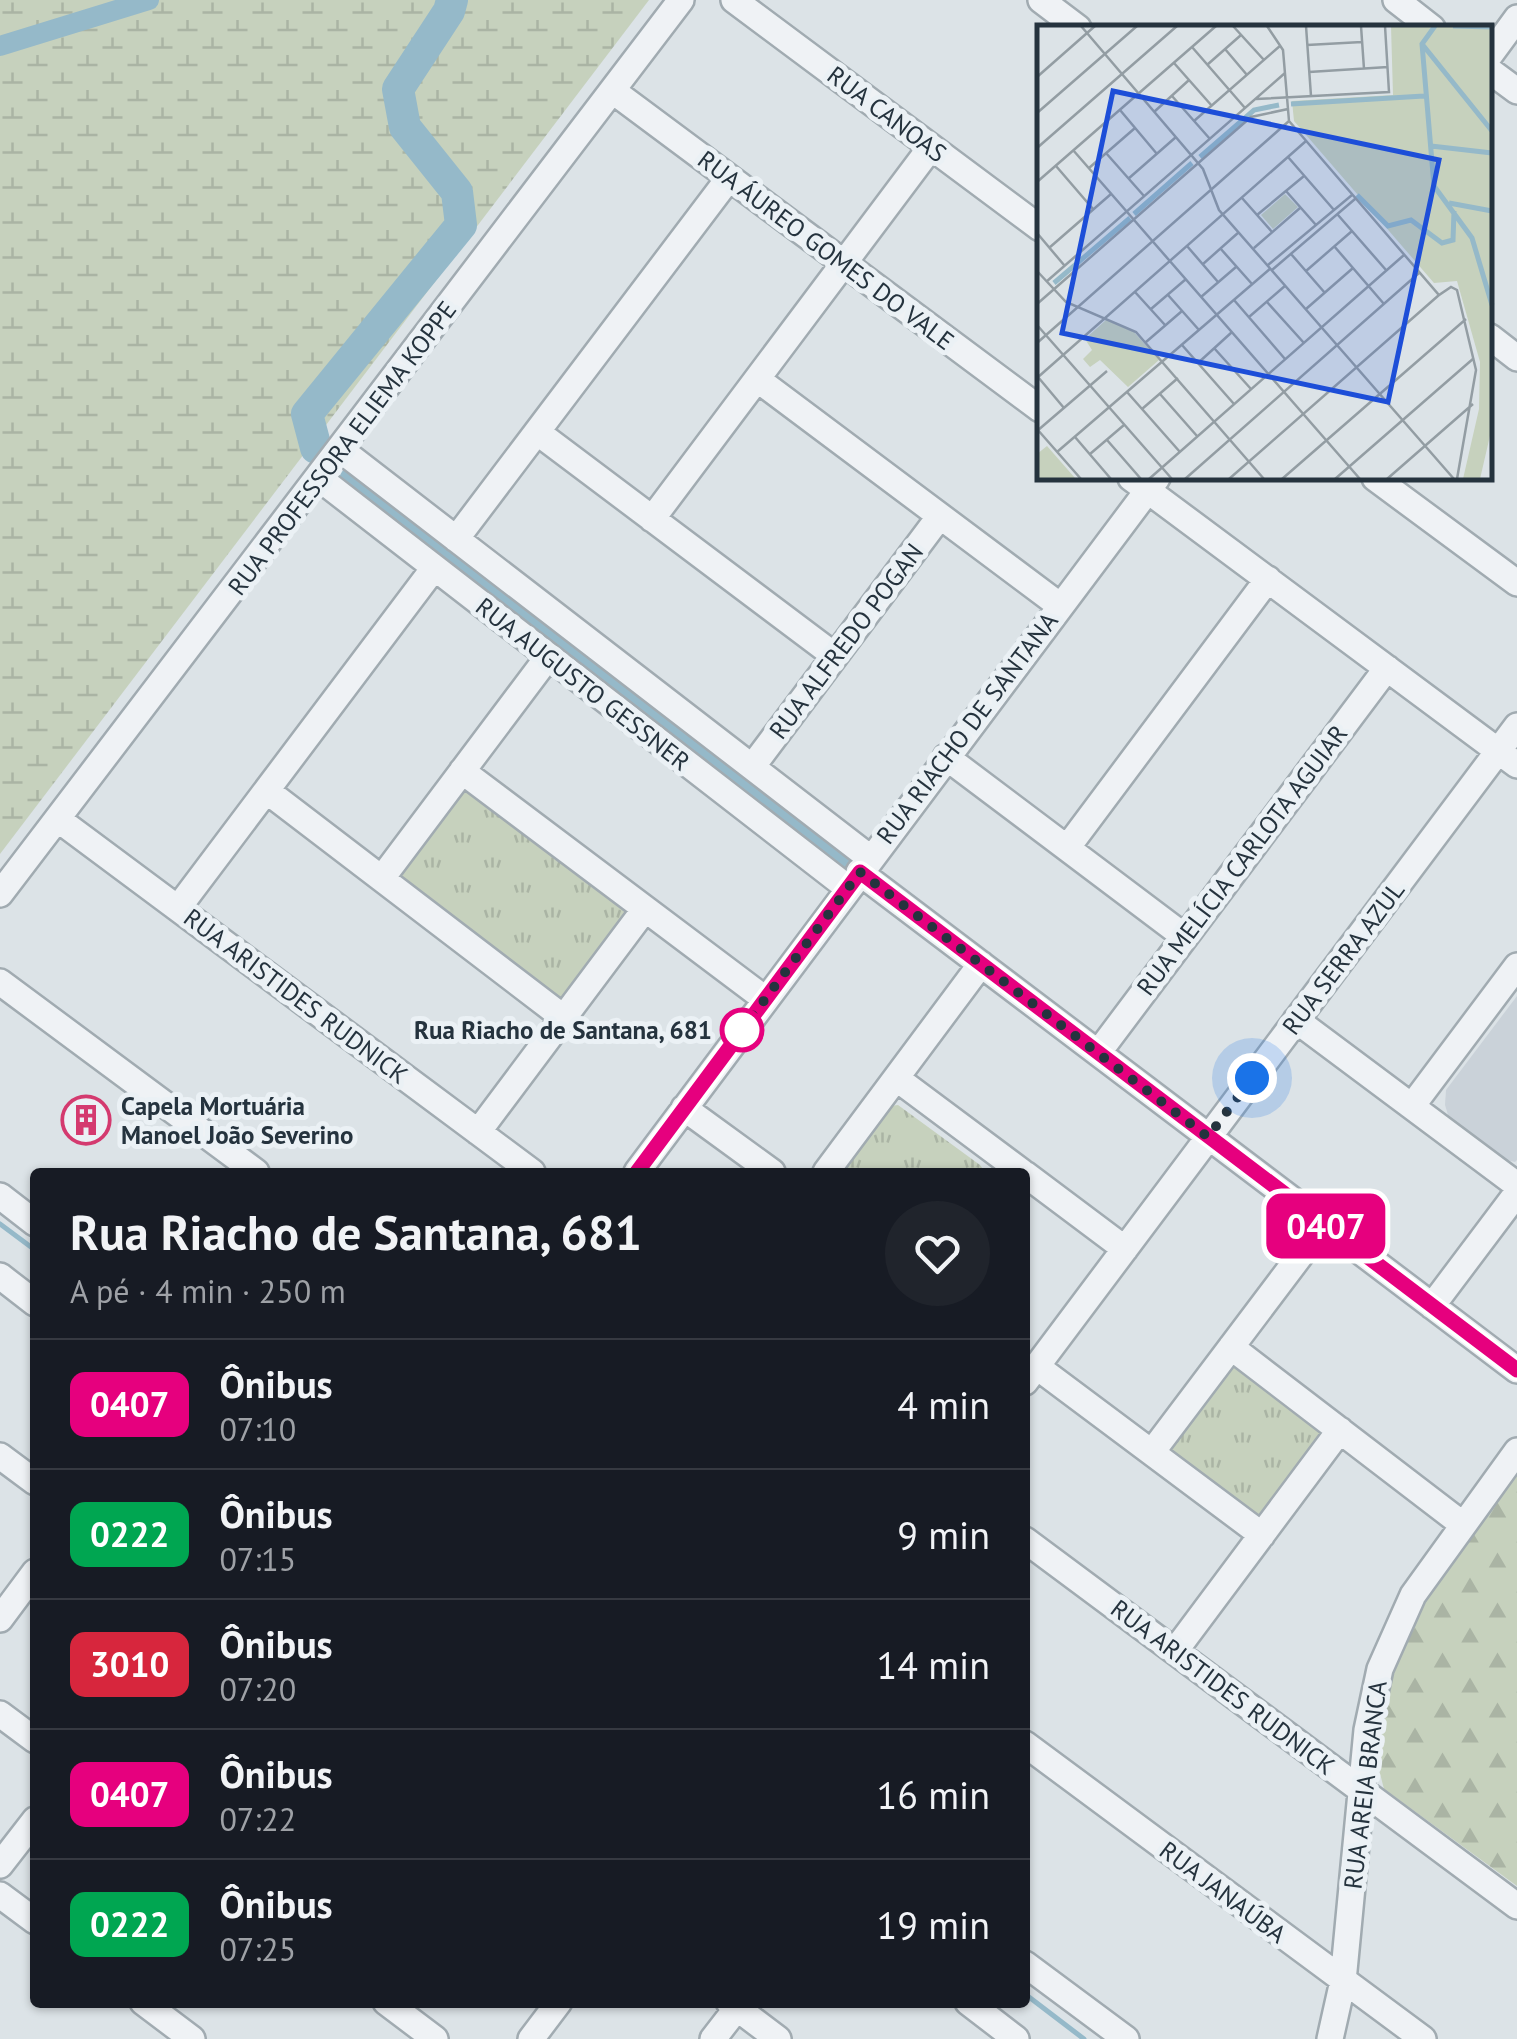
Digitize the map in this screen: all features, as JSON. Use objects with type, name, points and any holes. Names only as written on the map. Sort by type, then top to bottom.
[{"type":"street","name":"RUA PROFESSORA ELIEMA KOPPE","points":[[0,894],[682,0]]},
{"type":"street","name":"RUA CANOAS","points":[[734,0],[1037,226]]},
{"type":"street","points":[[1041,0],[1074,25]]},
{"type":"street","points":[[1396,0],[1428,25]]},
{"type":"street","points":[[1492,52],[1517,18]]},
{"type":"street","points":[[1492,73],[1517,92]]},
{"type":"street","name":"RUA ÁUREO GOMES DO VALE","points":[[613,91],[1037,407]]},
{"type":"street","points":[[652,519],[932,147]]},
{"type":"street","points":[[456,539],[729,178]]},
{"type":"street","points":[[1492,339],[1517,358]]},
{"type":"street","points":[[757,378],[1059,605]]},
{"type":"street","points":[[537,432],[835,656]]},
{"type":"street","name":"RUA AUGUSTO GESSNER","points":[[341,450],[752,767],[859,873]]},
{"type":"street","name":"RUA AUGUSTO GESSNER","points":[[319,478],[548,657],[859,873]]},
{"type":"street","points":[[1378,480],[1517,583]]},
{"type":"street","points":[[1146,482],[1268,579],[1508,758]]},
{"type":"street","name":"RUA RIACHO DE SANTANA","points":[[640,1168],[1059,605],[1146,482]]},
{"type":"street","name":"RUA ALFREDO POGAN","points":[[752,767],[940,516]]},
{"type":"street","points":[[178,908],[434,568]]},
{"type":"street","points":[[1067,848],[1268,579]]},
{"type":"street","points":[[382,878],[548,657]]},
{"type":"street","name":"RUA MELÍCIA CARLOTA AGUIAR","points":[[1098,1053],[1387,668]]},
{"type":"street","name":"RUA SERRA AZUL","points":[[1031,1374],[1296,1020],[1508,758],[1517,726]]},
{"type":"street","points":[[946,757],[1185,936]]},
{"type":"street","points":[[462,771],[765,999]]},
{"type":"street","points":[[266,790],[564,1018]]},
{"type":"street","name":"RUA ARISTIDES RUDNICK","points":[[59,820],[527,1168]]},
{"type":"street","points":[[859,873],[1517,1370]]},
{"type":"street","points":[[478,1132],[646,909]]},
{"type":"street","points":[[829,1168],[981,964]]},
{"type":"street","points":[[1412,1106],[1517,966]]},
{"type":"street","points":[[0,982],[251,1168]]},
{"type":"street","points":[[1296,1020],[1517,1189],[1432,1306]]},
{"type":"street","points":[[896,1078],[1013,1168]]},
{"type":"street","points":[[684,1108],[766,1168]]},
{"type":"street","points":[[1030,1180],[1124,1249]]},
{"type":"street","points":[[0,1196],[30,1218]]},
{"type":"street","points":[[1152,1452],[1324,1224]]},
{"type":"street","points":[[0,1276],[30,1298]]},
{"type":"street","points":[[1231,1347],[1462,1524]]},
{"type":"street","points":[[1031,1374],[1152,1452],[1262,1535]]},
{"type":"street","points":[[1175,1651],[1340,1430]]},
{"type":"street","name":"RUA AREIA BRANCA","points":[[1330,2039],[1342,1981],[1372,1698],[1388,1646],[1413,1596],[1517,1451]]},
{"type":"street","points":[[0,1456],[30,1478]]},
{"type":"street","name":"RUA ARISTIDES RUDNICK","points":[[1030,1544],[1517,1906]]},
{"type":"street","points":[[0,1619],[30,1579]]},
{"type":"street","points":[[0,1714],[30,1736]]},
{"type":"street","name":"RUA JANAÚBA","points":[[1030,1748],[1423,2039]]},
{"type":"street","points":[[0,1865],[30,1826]]},
{"type":"street","points":[[0,1895],[30,1918]]},
{"type":"street","points":[[1030,1968],[1126,2039]]},
{"type":"street","points":[[151,2008],[192,2039]]},
{"type":"street","points":[[394,2008],[435,2039]]},
{"type":"street","points":[[532,2039],[555,2008]]},
{"type":"street","points":[[713,2039],[731,2008]]},
{"type":"street","points":[[737,2008],[778,2039]]},
{"type":"street","points":[[976,2008],[1016,2039]]},
{"type":"shaded area","points":[[1517,996],[1515,1162],[1502,1159],[1449,1118],[1445,1105],[1446,1090]]},
{"type":"green space","points":[[0,0],[649,0],[0,854]]},
{"type":"green space","points":[[466,787],[626,907],[628,912],[564,998],[556,997],[400,879],[399,875]]},
{"type":"green space","points":[[898,1105],[982,1168],[840,1168],[890,1106]]},
{"type":"green space","points":[[1232,1364],[1324,1434],[1260,1519],[1166,1452]]},
{"type":"green space","points":[[1517,1476],[1517,1886],[1384,1789],[1376,1758],[1388,1672],[1418,1607]]},
{"type":"waterway","points":[[0,46],[149,0]]},
{"type":"waterway","points":[[316,448],[307,414],[461,225],[457,192],[405,127],[398,89],[449,11],[452,0]]},
{"type":"waterway","points":[[355,481],[850,868]]},
{"type":"waterway","points":[[0,1224],[30,1246]]},
{"type":"waterway","points":[[1030,1998],[1084,2039]]},
{"type":"bus line","name":"0407","points":[[640,1168],[860,872],[1517,1370]]},
{"type":"place","name":"Rua Riacho de Santana, 681","points":[[742,1030]]},
{"type":"place","name":"Capela Mortuária Manoel João Severino","points":[[86,1120]]},
{"type":"route","points":[[742,1030],[860,872],[1208,1137],[1252,1078]]}]
